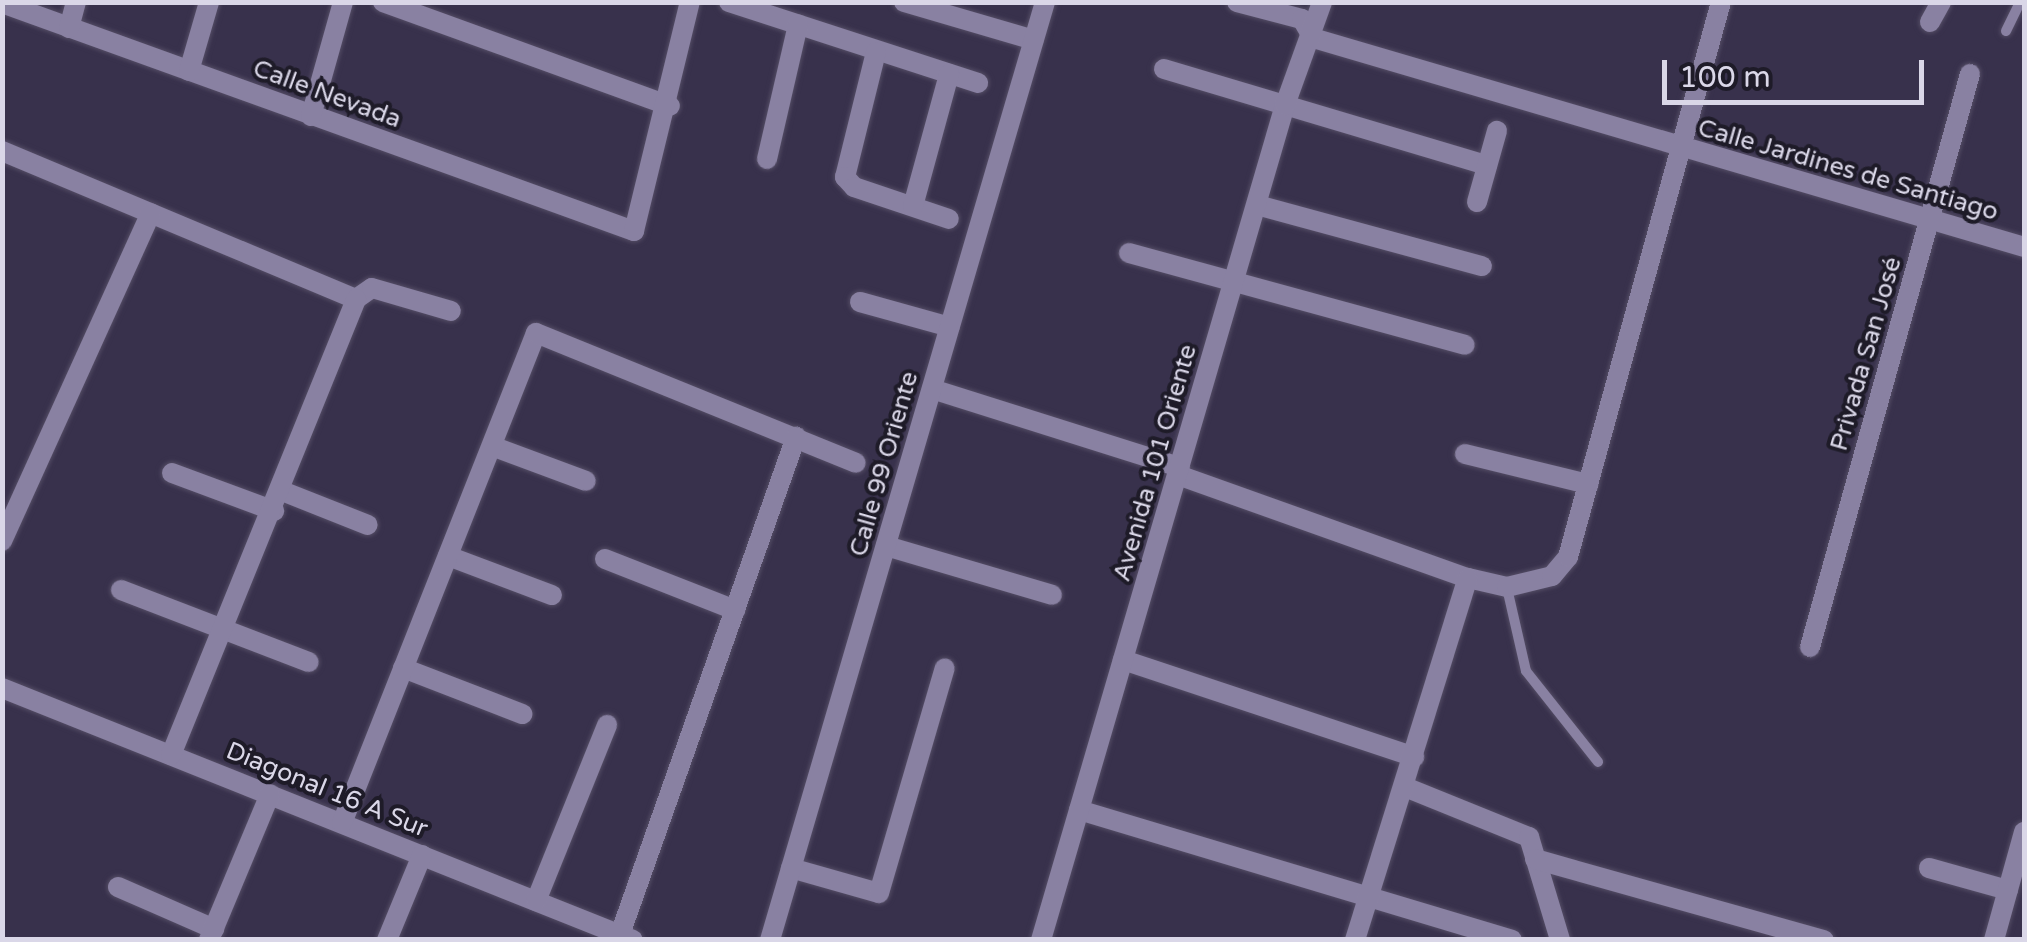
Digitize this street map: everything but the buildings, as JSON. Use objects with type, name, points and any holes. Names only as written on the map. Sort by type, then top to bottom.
[{"type":"street","points":[[69,28],[76,2]]},
{"type":"street","points":[[188,71],[208,2]]},
{"type":"street","points":[[311,116],[343,2]]},
{"type":"street","points":[[383,2],[670,106],[690,2]]},
{"type":"street","points":[[729,2],[978,83]]},
{"type":"street","points":[[904,2],[1034,40]]},
{"type":"street","name":"Calle 99 Oriente","points":[[770,940],[1045,2]]},
{"type":"street","name":"Calle Jardines de Santiago","points":[[1237,2],[1302,19],[1313,38],[2024,247]]},
{"type":"street","name":"Avenida 101 Oriente","points":[[1041,940],[1286,105],[1313,38],[1322,2]]},
{"type":"street","points":[[932,389],[1179,471],[1468,578],[1506,587],[1552,576],[1568,557],[1722,2]]},
{"type":"street","points":[[1930,22],[1941,2]]},
{"type":"street","name":"Calle Nevada","points":[[2,4],[634,231],[670,106]]},
{"type":"street","points":[[767,159],[798,25]]},
{"type":"street","points":[[876,52],[844,169],[854,187],[948,218]]},
{"type":"street","points":[[1164,70],[1487,165]]},
{"type":"street","points":[[913,206],[949,74]]},
{"type":"street","name":"Privada San José","points":[[1810,648],[1970,74]]},
{"type":"street","points":[[1477,202],[1497,132]]},
{"type":"street","points":[[2,151],[356,299]]},
{"type":"street","points":[[1257,205],[1482,266]]},
{"type":"street","points":[[2,541],[152,213]]},
{"type":"street","points":[[1130,253],[1465,345]]},
{"type":"street","points":[[171,755],[274,511],[356,299],[372,288],[451,311]]},
{"type":"street","points":[[860,302],[950,327]]},
{"type":"street","points":[[342,823],[536,333],[856,463]]},
{"type":"street","points":[[623,938],[796,438]]},
{"type":"street","points":[[492,446],[586,481]]},
{"type":"street","points":[[1466,454],[1588,484]]},
{"type":"street","points":[[172,473],[274,511]]},
{"type":"street","points":[[282,490],[368,525]]},
{"type":"street","points":[[886,546],[1052,595]]},
{"type":"street","points":[[448,556],[552,595]]},
{"type":"street","points":[[605,559],[735,610]]},
{"type":"street","points":[[1355,940],[1468,578]]},
{"type":"street","points":[[121,590],[309,662]]},
{"type":"street","points":[[1124,660],[1414,757]]},
{"type":"street","points":[[403,668],[522,714]]},
{"type":"street","points":[[791,868],[878,893],[945,668]]},
{"type":"street","name":"Diagonal 16 A Sur","points":[[2,688],[623,938]]},
{"type":"street","points":[[536,901],[606,725]]},
{"type":"street","points":[[1404,787],[1529,837],[1560,940]]},
{"type":"street","points":[[118,887],[212,934],[270,794]]},
{"type":"street","points":[[1079,810],[1512,940]]},
{"type":"street","points":[[1994,940],[2024,832]]},
{"type":"street","points":[[387,940],[422,855]]},
{"type":"street","points":[[1536,860],[1824,940]]},
{"type":"street","points":[[1929,868],[2008,890]]},
{"type":"lane","points":[[2006,31],[2020,2]]},
{"type":"lane","points":[[1506,587],[1526,671],[1598,762]]}]
